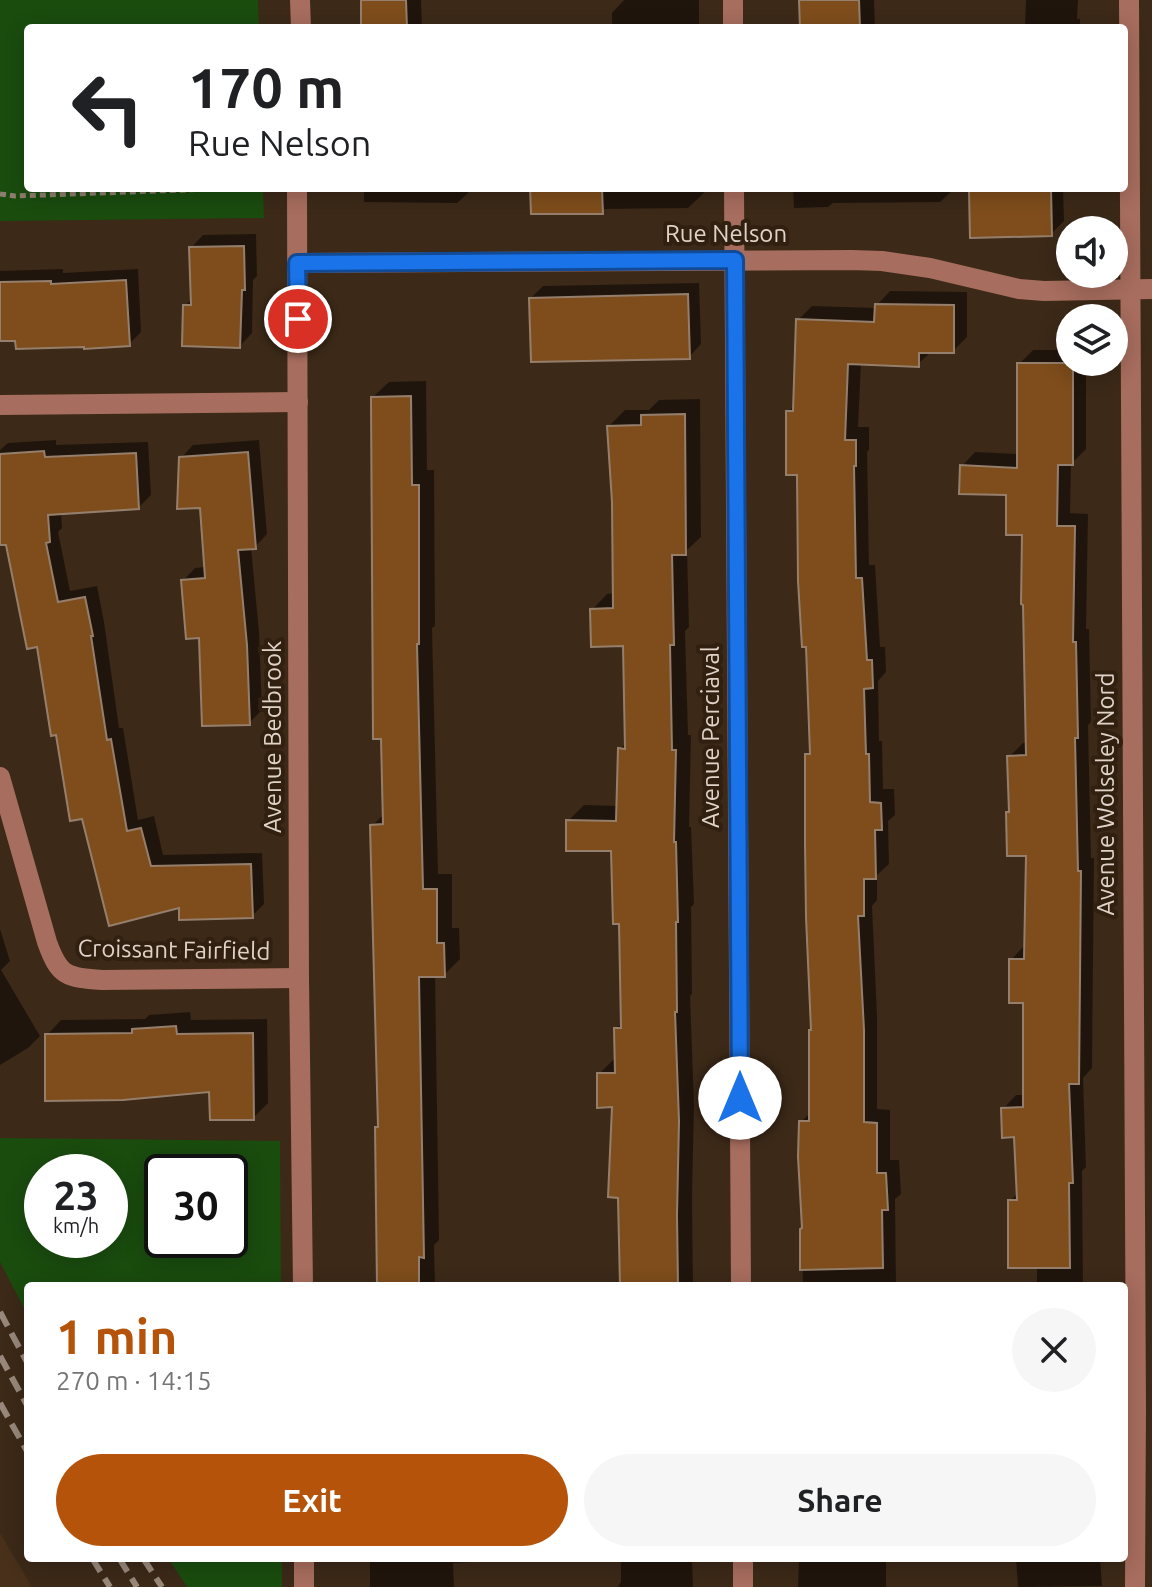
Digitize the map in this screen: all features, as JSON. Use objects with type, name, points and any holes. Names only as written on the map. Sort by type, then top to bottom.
[{"type":"street","points":[[300,0],[301,24]]},
{"type":"street","points":[[733,0],[733,24]]},
{"type":"street","name":"Avenue Wolseley Nord","points":[[1129,0],[1130,1441],[1135,1587]]},
{"type":"street","name":"Avenue Bedbrook","points":[[297,192],[303,1282]]},
{"type":"street","name":"Avenue Perciaval","points":[[734,192],[741,1282]]},
{"type":"street","name":"Rue Nelson","points":[[297,263],[882,261],[930,268],[1019,289],[1152,289]]},
{"type":"street","points":[[0,405],[298,402]]},
{"type":"street","name":"Croissant Fairfield","points":[[0,777],[47,942],[57,967],[64,973],[102,980],[299,978]]},
{"type":"street","points":[[304,1562],[304,1587]]},
{"type":"street","points":[[743,1562],[743,1587]]},
{"type":"path","points":[[0,194],[128,192]]},
{"type":"shaded area","points":[[0,1533],[32,1587],[0,1587]]},
{"type":"green space","points":[[0,0],[258,0],[259,24],[24,24],[24,192],[263,192],[264,218],[0,221]]},
{"type":"green space","points":[[0,1138],[280,1141],[281,1282],[24,1282],[24,1308],[0,1262]]},
{"type":"green space","points":[[171,1562],[282,1562],[282,1587],[187,1587]]},
{"type":"building","points":[[361,0],[406,0],[407,24],[361,24]]},
{"type":"building","points":[[799,0],[859,0],[860,24],[800,24]]},
{"type":"building","points":[[530,192],[602,192],[603,214],[531,214]]},
{"type":"building","points":[[969,192],[1051,192],[1052,236],[970,238]]},
{"type":"building","points":[[244,246],[245,290],[242,290],[240,348],[182,346],[183,305],[191,305],[189,247]]},
{"type":"building","points":[[126,280],[130,346],[16,349],[15,341],[0,341],[0,282],[51,281],[51,284]]},
{"type":"building","points":[[688,294],[690,359],[531,362],[529,298]]},
{"type":"building","points":[[875,304],[954,305],[954,353],[919,353],[919,367],[848,364],[845,440],[856,440],[856,578],[862,578],[867,660],[872,660],[873,688],[864,689],[866,754],[869,754],[870,802],[881,803],[882,830],[875,830],[876,879],[864,879],[864,916],[858,916],[864,1030],[864,1122],[877,1123],[877,1173],[886,1173],[888,1210],[882,1210],[883,1268],[800,1270],[799,1121],[809,1121],[811,1030],[805,844],[805,754],[810,754],[806,647],[802,647],[798,581],[797,475],[786,475],[786,411],[793,411],[796,319],[874,322]]},
{"type":"building","points":[[1017,363],[1056,363],[1056,376],[1073,376],[1073,465],[1058,465],[1057,526],[1075,526],[1073,642],[1076,642],[1078,871],[1081,871],[1079,1084],[1069,1084],[1073,1183],[1069,1183],[1070,1268],[1008,1268],[1008,1200],[1017,1200],[1014,1137],[1002,1138],[1001,1108],[1023,1107],[1023,1003],[1009,1003],[1009,959],[1024,959],[1026,856],[1007,856],[1006,812],[1009,812],[1007,756],[1026,755],[1022,535],[1006,535],[1006,495],[959,494],[960,465],[1017,468]]},
{"type":"building","points":[[411,396],[412,485],[419,485],[417,644],[423,889],[437,889],[437,943],[444,943],[445,977],[419,977],[424,1258],[419,1257],[419,1282],[377,1282],[375,1127],[378,1127],[370,825],[383,824],[381,739],[373,739],[371,397]]},
{"type":"building","points":[[685,414],[686,555],[672,555],[674,645],[670,645],[672,750],[676,750],[678,1282],[620,1282],[618,1198],[608,1197],[612,1107],[597,1108],[597,1073],[615,1073],[614,1028],[621,1028],[619,924],[613,924],[611,851],[566,851],[566,820],[616,821],[618,748],[625,749],[623,646],[591,647],[590,609],[613,608],[612,502],[607,426],[641,425],[641,415]]},
{"type":"building","points":[[44,451],[45,457],[136,453],[139,509],[48,515],[50,542],[46,543],[58,602],[85,597],[107,740],[111,739],[127,831],[141,828],[151,866],[251,864],[253,918],[179,920],[179,908],[109,926],[82,819],[70,821],[56,735],[51,736],[37,647],[27,649],[6,545],[0,545],[0,454]]},
{"type":"building","points":[[248,452],[256,549],[238,550],[247,645],[250,725],[202,726],[199,638],[186,639],[181,580],[205,578],[200,508],[177,509],[179,457]]},
{"type":"building","points":[[176,1026],[177,1034],[253,1033],[254,1120],[210,1120],[209,1092],[123,1100],[45,1101],[45,1034],[132,1033],[132,1029]]},
{"type":"railway","points":[[0,1312],[24,1357]]},
{"type":"railway","points":[[0,1356],[24,1400]]},
{"type":"railway","points":[[0,1403],[24,1446]]},
{"type":"railway","points":[[94,1562],[110,1587]]},
{"type":"railway","points":[[121,1562],[137,1587]]},
{"type":"railway","points":[[146,1562],[162,1587]]},
{"type":"route","points":[[298,319],[297,263],[735,260],[740,1098]]}]
